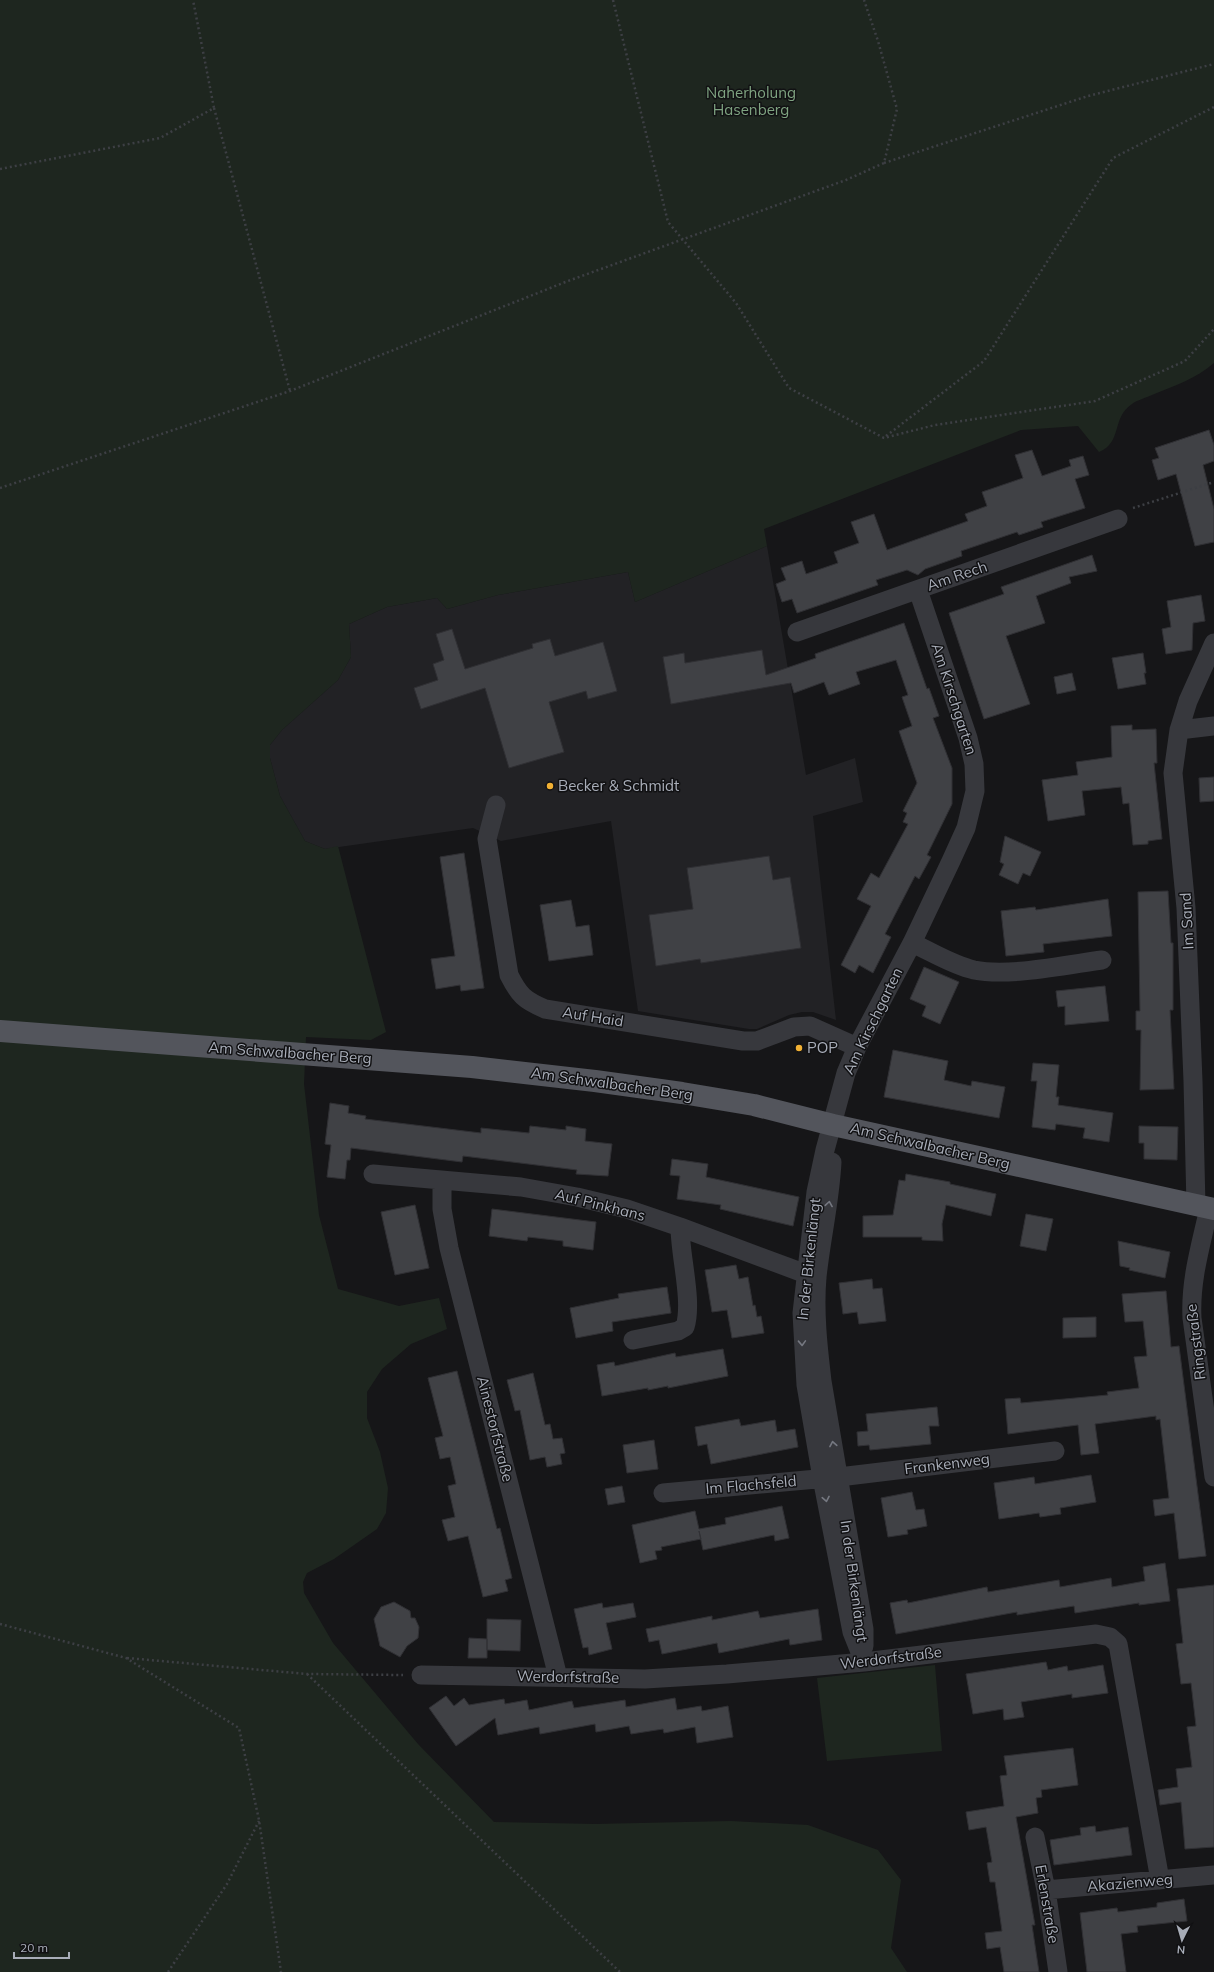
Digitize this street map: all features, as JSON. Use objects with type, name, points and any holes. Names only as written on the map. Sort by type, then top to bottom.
[{"type":"main road","name":"Am Schwalbacher Berg","points":[[0,1031],[472,1067],[682,1093],[754,1105],[833,1125],[1206,1208]]},
{"type":"street","name":"Am Rech","points":[[797,632],[1118,519]]},
{"type":"street","name":"Am Kirschgarten","points":[[833,1125],[846,1073],[857,1047],[912,943],[966,828],[972,810],[975,791],[974,764],[968,738],[918,590]]},
{"type":"street","name":"Im Sand","points":[[1206,1208],[1194,1081],[1186,908],[1173,773],[1179,730],[1188,701],[1214,643]]},
{"type":"street","points":[[1179,730],[1214,726]]},
{"type":"street","name":"Auf Haid","points":[[496,805],[487,839],[509,975],[517,991],[528,1002],[545,1009],[743,1041],[757,1041],[794,1027],[810,1026],[857,1047]]},
{"type":"street","points":[[912,943],[973,970],[992,972],[1011,972],[1102,960]]},
{"type":"street","name":"In der Birkenlängt","points":[[833,1125],[830,1195],[812,1276],[830,1478],[864,1629],[864,1662]]},
{"type":"street","name":"Auf Pinkhans","points":[[373,1174],[521,1187],[576,1196],[627,1209],[812,1276]]},
{"type":"street","name":"Ainestorfstraße","points":[[442,1181],[442,1209],[449,1248],[558,1677]]},
{"type":"street","name":"Ringstraße","points":[[1206,1208],[1191,1295],[1192,1318],[1214,1477]]},
{"type":"street","points":[[633,1340],[678,1331],[685,1327],[687,1320],[687,1301],[680,1244],[680,1227]]},
{"type":"street","name":"Frankenweg","points":[[830,1478],[1055,1451]]},
{"type":"street","name":"Im Flachsfeld","points":[[663,1493],[830,1478]]},
{"type":"street","name":"Werdorfstraße","points":[[421,1675],[645,1679],[800,1669],[1096,1634],[1110,1637],[1118,1644],[1160,1880]]},
{"type":"street","name":"Erlenstraße","points":[[1035,1837],[1046,1890],[1058,1972]]},
{"type":"street","name":"Akazienweg","points":[[1046,1890],[1214,1875]]},
{"type":"path","points":[[193,0],[214,108],[290,391]]},
{"type":"path","points":[[613,0],[668,222],[736,303],[789,388],[884,438],[935,425],[1095,401],[1185,362],[1214,329]]},
{"type":"path","points":[[864,0],[878,41],[897,109],[884,163]]},
{"type":"path","points":[[0,488],[290,391],[568,281],[846,180],[884,163],[1088,96],[1214,64]]},
{"type":"path","points":[[884,438],[984,361],[1113,158],[1214,107]]},
{"type":"path","points":[[0,169],[160,138],[214,108]]},
{"type":"path","points":[[1118,519],[1133,508],[1214,482]]},
{"type":"path","points":[[0,1624],[126,1658],[307,1674],[421,1675]]},
{"type":"path","points":[[126,1658],[239,1728],[259,1820],[280,1972]]},
{"type":"path","points":[[307,1674],[620,1972]]},
{"type":"path","points":[[168,1972],[227,1884],[259,1820]]},
{"type":"shaded area","points":[[767,546],[806,775],[855,758],[863,802],[813,816],[836,1020],[813,1012],[802,1012],[789,1015],[757,1029],[749,1029],[638,1011],[611,821],[501,841],[473,828],[325,849],[305,841],[280,796],[270,758],[270,745],[282,730],[338,680],[351,657],[349,624],[387,607],[437,598],[447,609],[498,595],[628,572],[635,602]]},
{"type":"green space","name":"Naherholung Hasenberg","points":[[0,0],[1214,0],[1214,363],[1207,369],[1184,382],[1132,404],[1121,416],[1111,442],[1106,448],[1099,452],[1078,426],[1021,430],[764,529],[767,546],[635,602],[628,572],[498,595],[447,609],[437,598],[387,607],[349,624],[351,657],[338,680],[282,730],[270,745],[270,758],[280,796],[305,841],[325,849],[338,846],[386,1032],[371,1040],[306,1037],[304,1084],[319,1215],[338,1289],[399,1306],[439,1298],[447,1329],[411,1344],[382,1369],[367,1392],[367,1418],[380,1452],[388,1488],[386,1513],[377,1529],[334,1559],[307,1573],[303,1582],[304,1593],[333,1643],[418,1744],[494,1822],[595,1824],[731,1821],[808,1825],[878,1850],[901,1880],[891,1948],[907,1972],[0,1972]]},
{"type":"green space","points":[[935,1665],[942,1751],[827,1761],[817,1678]]},
{"type":"building","points":[[1209,430],[1214,445],[1214,461],[1203,465],[1214,509],[1214,542],[1195,546],[1176,474],[1158,480],[1152,460],[1159,458],[1155,448]]},
{"type":"building","points":[[1032,450],[1042,476],[1071,466],[1069,460],[1083,456],[1089,475],[1075,479],[1085,508],[1041,522],[1043,527],[1019,535],[1017,532],[961,551],[962,556],[925,569],[918,575],[907,570],[876,580],[878,585],[797,613],[792,599],[782,602],[776,584],[786,580],[781,568],[802,561],[806,574],[838,563],[834,552],[859,543],[851,522],[874,514],[887,550],[968,521],[965,514],[987,506],[982,492],[1023,478],[1015,455]]},
{"type":"building","points":[[1092,555],[1097,571],[1069,577],[1071,583],[1036,596],[1045,623],[1006,636],[1030,704],[984,719],[949,613],[1004,594],[1001,587]]},
{"type":"building","points":[[1201,595],[1205,621],[1193,623],[1192,650],[1166,654],[1162,629],[1171,627],[1167,601]]},
{"type":"building","points":[[904,623],[927,689],[929,688],[939,716],[933,718],[952,768],[952,804],[927,855],[931,857],[919,879],[915,876],[885,934],[891,937],[873,973],[859,965],[855,973],[841,965],[871,906],[857,899],[871,873],[879,878],[908,824],[903,822],[907,813],[903,811],[917,783],[899,731],[912,726],[902,697],[908,695],[896,660],[856,672],[860,684],[829,695],[824,682],[794,693],[791,683],[671,704],[663,657],[684,653],[685,663],[762,650],[766,675],[816,658],[815,654]]},
{"type":"building","points":[[452,629],[465,669],[533,648],[532,644],[550,639],[555,656],[603,642],[617,691],[588,699],[586,691],[549,702],[564,752],[509,768],[485,688],[421,709],[414,688],[438,680],[433,664],[444,660],[436,634]]},
{"type":"building","points":[[1143,653],[1146,684],[1118,689],[1112,658]]},
{"type":"building","points":[[1072,673],[1076,690],[1057,694],[1054,677]]},
{"type":"building","points":[[1132,725],[1132,730],[1156,729],[1157,763],[1154,763],[1162,839],[1148,841],[1148,844],[1133,845],[1129,803],[1123,804],[1121,787],[1082,791],[1085,815],[1048,821],[1042,780],[1078,775],[1076,762],[1112,757],[1111,726]]},
{"type":"building","points":[[1214,777],[1214,801],[1200,802],[1199,778]]},
{"type":"building","points":[[1005,836],[1041,852],[1030,876],[1023,873],[1018,884],[999,875],[1004,864],[1000,862]]},
{"type":"building","points":[[464,853],[484,988],[461,991],[460,985],[436,989],[431,959],[455,956],[440,857]]},
{"type":"building","points":[[769,856],[773,880],[790,877],[801,948],[701,963],[700,959],[656,966],[649,915],[693,909],[687,868]]},
{"type":"building","points":[[1168,891],[1171,943],[1173,943],[1173,1010],[1170,1010],[1174,1089],[1140,1090],[1141,1030],[1136,1030],[1136,1011],[1140,1011],[1138,892]]},
{"type":"building","points":[[1108,899],[1112,936],[1043,944],[1044,952],[1006,956],[1001,911],[1035,907],[1036,910]]},
{"type":"building","points":[[571,900],[576,927],[589,925],[593,955],[549,961],[540,905]]},
{"type":"building","points":[[924,967],[959,982],[940,1024],[922,1016],[926,1006],[910,999]]},
{"type":"building","points":[[1105,986],[1109,1021],[1065,1025],[1065,1006],[1058,1007],[1056,991]]},
{"type":"building","points":[[893,1050],[948,1061],[944,1080],[971,1086],[972,1081],[1005,1087],[999,1118],[884,1097]]},
{"type":"building","points":[[1033,1063],[1059,1065],[1056,1097],[1059,1097],[1058,1105],[1113,1113],[1109,1142],[1083,1138],[1085,1128],[1056,1124],[1055,1130],[1032,1127],[1037,1081],[1031,1081]]},
{"type":"building","points":[[330,1103],[349,1106],[348,1113],[366,1116],[365,1119],[481,1133],[481,1128],[529,1133],[530,1126],[566,1130],[566,1126],[586,1129],[585,1141],[612,1144],[608,1176],[576,1174],[577,1170],[463,1156],[462,1162],[351,1148],[350,1160],[347,1160],[345,1179],[327,1177],[331,1145],[325,1144]]},
{"type":"building","points":[[1139,1126],[1178,1127],[1177,1160],[1144,1159],[1144,1143],[1139,1143]]},
{"type":"building","points":[[672,1159],[708,1164],[706,1177],[799,1197],[793,1226],[720,1209],[721,1205],[677,1199],[680,1176],[670,1175]]},
{"type":"building","points":[[906,1174],[950,1182],[950,1184],[996,1194],[991,1216],[946,1205],[942,1224],[943,1241],[922,1240],[922,1237],[863,1237],[863,1216],[893,1215],[899,1180],[905,1181]]},
{"type":"building","points":[[415,1205],[429,1268],[395,1275],[381,1212]]},
{"type":"building","points":[[492,1209],[596,1222],[593,1250],[563,1246],[563,1241],[528,1237],[527,1241],[489,1236]]},
{"type":"building","points":[[1026,1214],[1053,1219],[1046,1251],[1020,1246]]},
{"type":"building","points":[[1118,1241],[1170,1252],[1165,1278],[1129,1270],[1130,1268],[1120,1266]]},
{"type":"building","points":[[736,1265],[739,1279],[748,1277],[753,1306],[755,1305],[757,1317],[761,1316],[764,1333],[732,1338],[727,1310],[712,1312],[705,1270]]},
{"type":"building","points":[[872,1279],[873,1289],[882,1288],[886,1321],[859,1324],[857,1312],[843,1314],[839,1283]]},
{"type":"building","points":[[667,1287],[671,1313],[612,1322],[613,1331],[576,1338],[570,1308],[619,1298],[618,1294]]},
{"type":"building","points":[[1166,1291],[1171,1347],[1179,1346],[1206,1556],[1179,1559],[1174,1513],[1155,1516],[1153,1500],[1169,1498],[1160,1419],[1156,1420],[1156,1416],[1095,1424],[1099,1453],[1081,1455],[1078,1425],[1008,1434],[1005,1399],[1020,1398],[1021,1403],[1108,1395],[1107,1392],[1139,1388],[1134,1357],[1147,1356],[1143,1321],[1125,1322],[1122,1294]]},
{"type":"building","points":[[1096,1317],[1096,1337],[1063,1338],[1063,1318]]},
{"type":"building","points":[[723,1349],[728,1376],[668,1388],[668,1386],[648,1390],[648,1388],[602,1396],[597,1365],[614,1362],[615,1366],[675,1353],[676,1357]]},
{"type":"building","points":[[457,1371],[497,1529],[500,1528],[512,1578],[505,1580],[508,1591],[483,1597],[468,1536],[448,1541],[442,1520],[455,1517],[448,1486],[456,1484],[450,1457],[440,1459],[435,1438],[443,1436],[428,1378]]},
{"type":"building","points":[[533,1373],[545,1425],[550,1424],[553,1439],[562,1438],[565,1453],[560,1454],[562,1464],[547,1467],[545,1457],[530,1460],[520,1410],[515,1411],[507,1380]]},
{"type":"building","points":[[937,1407],[939,1426],[929,1426],[931,1444],[870,1450],[869,1445],[858,1446],[857,1432],[868,1431],[866,1414]]},
{"type":"building","points":[[739,1419],[741,1426],[775,1420],[777,1432],[795,1429],[798,1447],[711,1464],[707,1444],[698,1446],[695,1427]]},
{"type":"building","points":[[654,1440],[658,1469],[627,1473],[623,1445]]},
{"type":"building","points":[[1091,1475],[1096,1502],[1060,1508],[1061,1514],[1040,1517],[1039,1513],[999,1519],[994,1483],[1034,1477],[1035,1484]]},
{"type":"building","points":[[622,1486],[625,1502],[608,1505],[605,1489]]},
{"type":"building","points":[[912,1492],[916,1510],[924,1509],[927,1526],[907,1530],[908,1534],[888,1537],[881,1498]]},
{"type":"building","points":[[782,1506],[789,1538],[775,1541],[774,1535],[703,1550],[701,1539],[661,1547],[662,1550],[655,1551],[657,1559],[640,1563],[632,1525],[695,1511],[699,1529],[726,1524],[725,1518]]},
{"type":"building","points":[[1165,1563],[1170,1601],[1139,1605],[1139,1603],[1075,1613],[1074,1606],[1017,1615],[1017,1612],[896,1634],[890,1603],[907,1600],[908,1603],[987,1587],[988,1592],[1059,1580],[1060,1587],[1111,1578],[1112,1587],[1145,1581],[1143,1567]]},
{"type":"building","points":[[1214,1585],[1214,1847],[1185,1849],[1181,1802],[1160,1805],[1158,1790],[1178,1787],[1176,1769],[1192,1767],[1187,1727],[1196,1726],[1191,1683],[1181,1684],[1176,1644],[1183,1643],[1177,1589]]},
{"type":"building","points":[[394,1602],[410,1611],[411,1618],[415,1618],[419,1627],[418,1638],[407,1646],[400,1657],[380,1646],[374,1619],[381,1607]]},
{"type":"building","points":[[602,1603],[603,1608],[633,1603],[636,1617],[606,1623],[612,1649],[589,1655],[588,1647],[583,1648],[574,1609]]},
{"type":"building","points":[[818,1609],[822,1640],[790,1645],[789,1639],[719,1653],[717,1643],[662,1654],[659,1640],[649,1642],[646,1629],[712,1616],[712,1620],[758,1611],[760,1618]]},
{"type":"building","points":[[487,1619],[521,1620],[520,1651],[487,1650]]},
{"type":"building","points":[[469,1638],[487,1639],[487,1658],[468,1658]]},
{"type":"building","points":[[1046,1662],[1048,1670],[1067,1666],[1068,1671],[1103,1665],[1108,1693],[1072,1698],[1072,1694],[1021,1702],[1024,1717],[1004,1720],[1003,1709],[973,1714],[966,1674]]},
{"type":"building","points":[[446,1696],[454,1706],[464,1698],[469,1705],[504,1699],[505,1704],[527,1700],[529,1710],[572,1701],[574,1708],[625,1700],[626,1707],[675,1698],[677,1710],[701,1706],[702,1711],[728,1706],[733,1737],[697,1743],[695,1727],[664,1733],[663,1729],[631,1734],[629,1726],[596,1732],[595,1724],[540,1734],[539,1727],[498,1735],[495,1718],[456,1746],[429,1708]]},
{"type":"building","points":[[1073,1748],[1078,1785],[1041,1790],[1042,1797],[1036,1798],[1038,1813],[1016,1817],[1035,1925],[1032,1925],[1039,1972],[1004,1972],[1000,1947],[987,1949],[985,1933],[1002,1931],[995,1882],[990,1882],[987,1863],[992,1862],[986,1827],[969,1830],[966,1812],[1004,1806],[1000,1776],[1007,1775],[1004,1756]]},
{"type":"building","points":[[1095,1826],[1096,1832],[1128,1827],[1132,1855],[1054,1865],[1050,1840],[1081,1835],[1080,1828]]},
{"type":"building","points":[[1184,1899],[1187,1921],[1137,1926],[1138,1932],[1121,1934],[1126,1972],[1087,1972],[1080,1913],[1117,1908],[1118,1912],[1157,1907],[1157,1903]]},
{"type":"place","name":"Becker & Schmidt","points":[[550,786]]},
{"type":"place","name":"POP","points":[[799,1048]]}]
